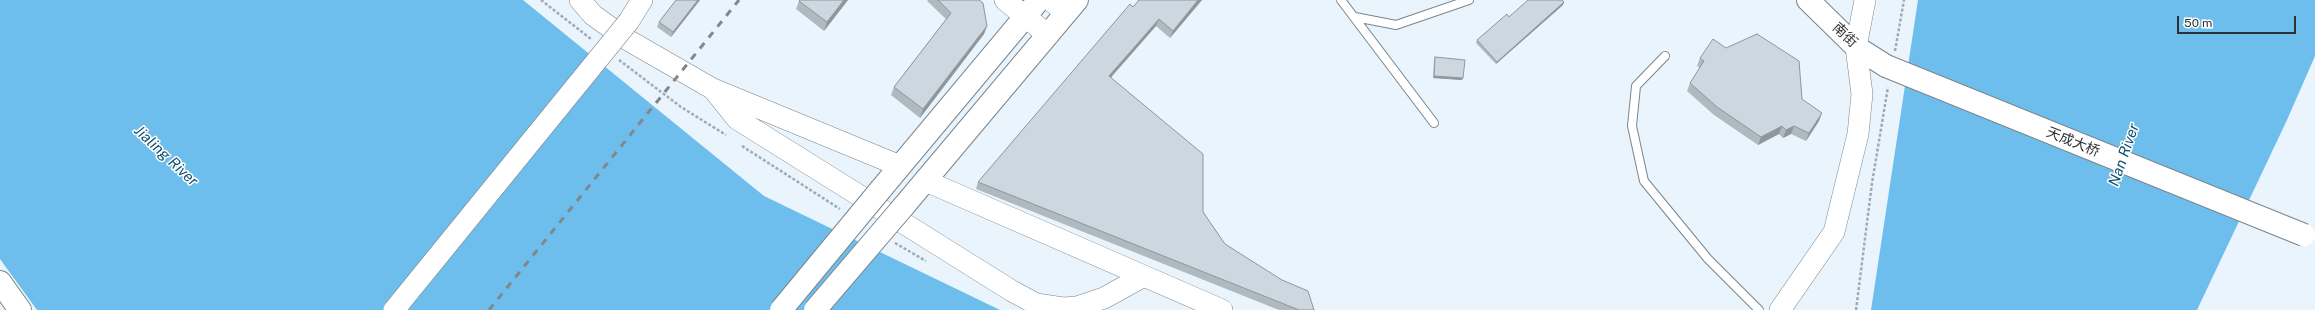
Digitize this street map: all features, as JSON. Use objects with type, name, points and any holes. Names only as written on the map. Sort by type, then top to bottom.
[{"type":"main road","points":[[781,310],[1039,0]]},
{"type":"main road","name":"南街","points":[[1808,0],[1856,46],[1890,68]]},
{"type":"main road","points":[[815,310],[926,181],[1048,35],[1064,4]]},
{"type":"main road","name":"天成大桥","points":[[1890,68],[2310,238]]},
{"type":"main road","points":[[0,282],[20,310]]},
{"type":"street","points":[[580,0],[593,15],[626,39],[713,89],[900,166]]},
{"type":"street","points":[[394,310],[629,21],[642,0]]},
{"type":"street","points":[[1005,0],[1048,35]]},
{"type":"street","points":[[1780,310],[1834,232],[1858,134],[1862,94],[1856,46],[1865,0]]},
{"type":"street","points":[[713,89],[737,119],[1018,295],[1036,304],[1063,308],[1077,307],[1104,298],[1144,276]]},
{"type":"street","points":[[926,181],[1222,310]]},
{"type":"lane","points":[[1341,0],[1434,123]]},
{"type":"lane","points":[[1355,17],[1396,25],[1469,0]]},
{"type":"lane","points":[[1665,56],[1636,86],[1632,126],[1644,181],[1708,259],[1759,310]]},
{"type":"path","points":[[1856,310],[1872,183],[1890,68],[1904,0]]},
{"type":"water","name":"Jialing River","points":[[0,0],[523,0],[764,196],[1000,310],[37,310],[0,259]]},
{"type":"water","name":"Nan River","points":[[1918,0],[2315,0],[2315,56],[2287,120],[2197,310],[1871,310]]},
{"type":"building","points":[[676,0],[698,0],[673,32],[659,22]]},
{"type":"building","points":[[844,0],[827,22],[799,1]]},
{"type":"building","points":[[938,0],[979,0],[983,3],[987,26],[923,109],[894,87],[951,13]]},
{"type":"building","points":[[1139,0],[1198,0],[1173,31],[1159,19],[1109,76],[1203,154],[1203,212],[1225,244],[1282,280],[1308,291],[1314,310],[1299,310],[978,182],[1130,4],[1133,7]]},
{"type":"building","points":[[1528,0],[1562,0],[1564,2],[1497,62],[1477,40],[1507,14],[1509,17]]},
{"type":"building","points":[[1757,34],[1799,61],[1802,99],[1822,113],[1809,133],[1794,126],[1786,130],[1782,126],[1761,137],[1717,107],[1690,83],[1704,61],[1700,58],[1713,39],[1726,48]]},
{"type":"building","points":[[1435,57],[1465,60],[1463,78],[1434,76]]},
{"type":"railway","points":[[489,310],[739,0]]}]
